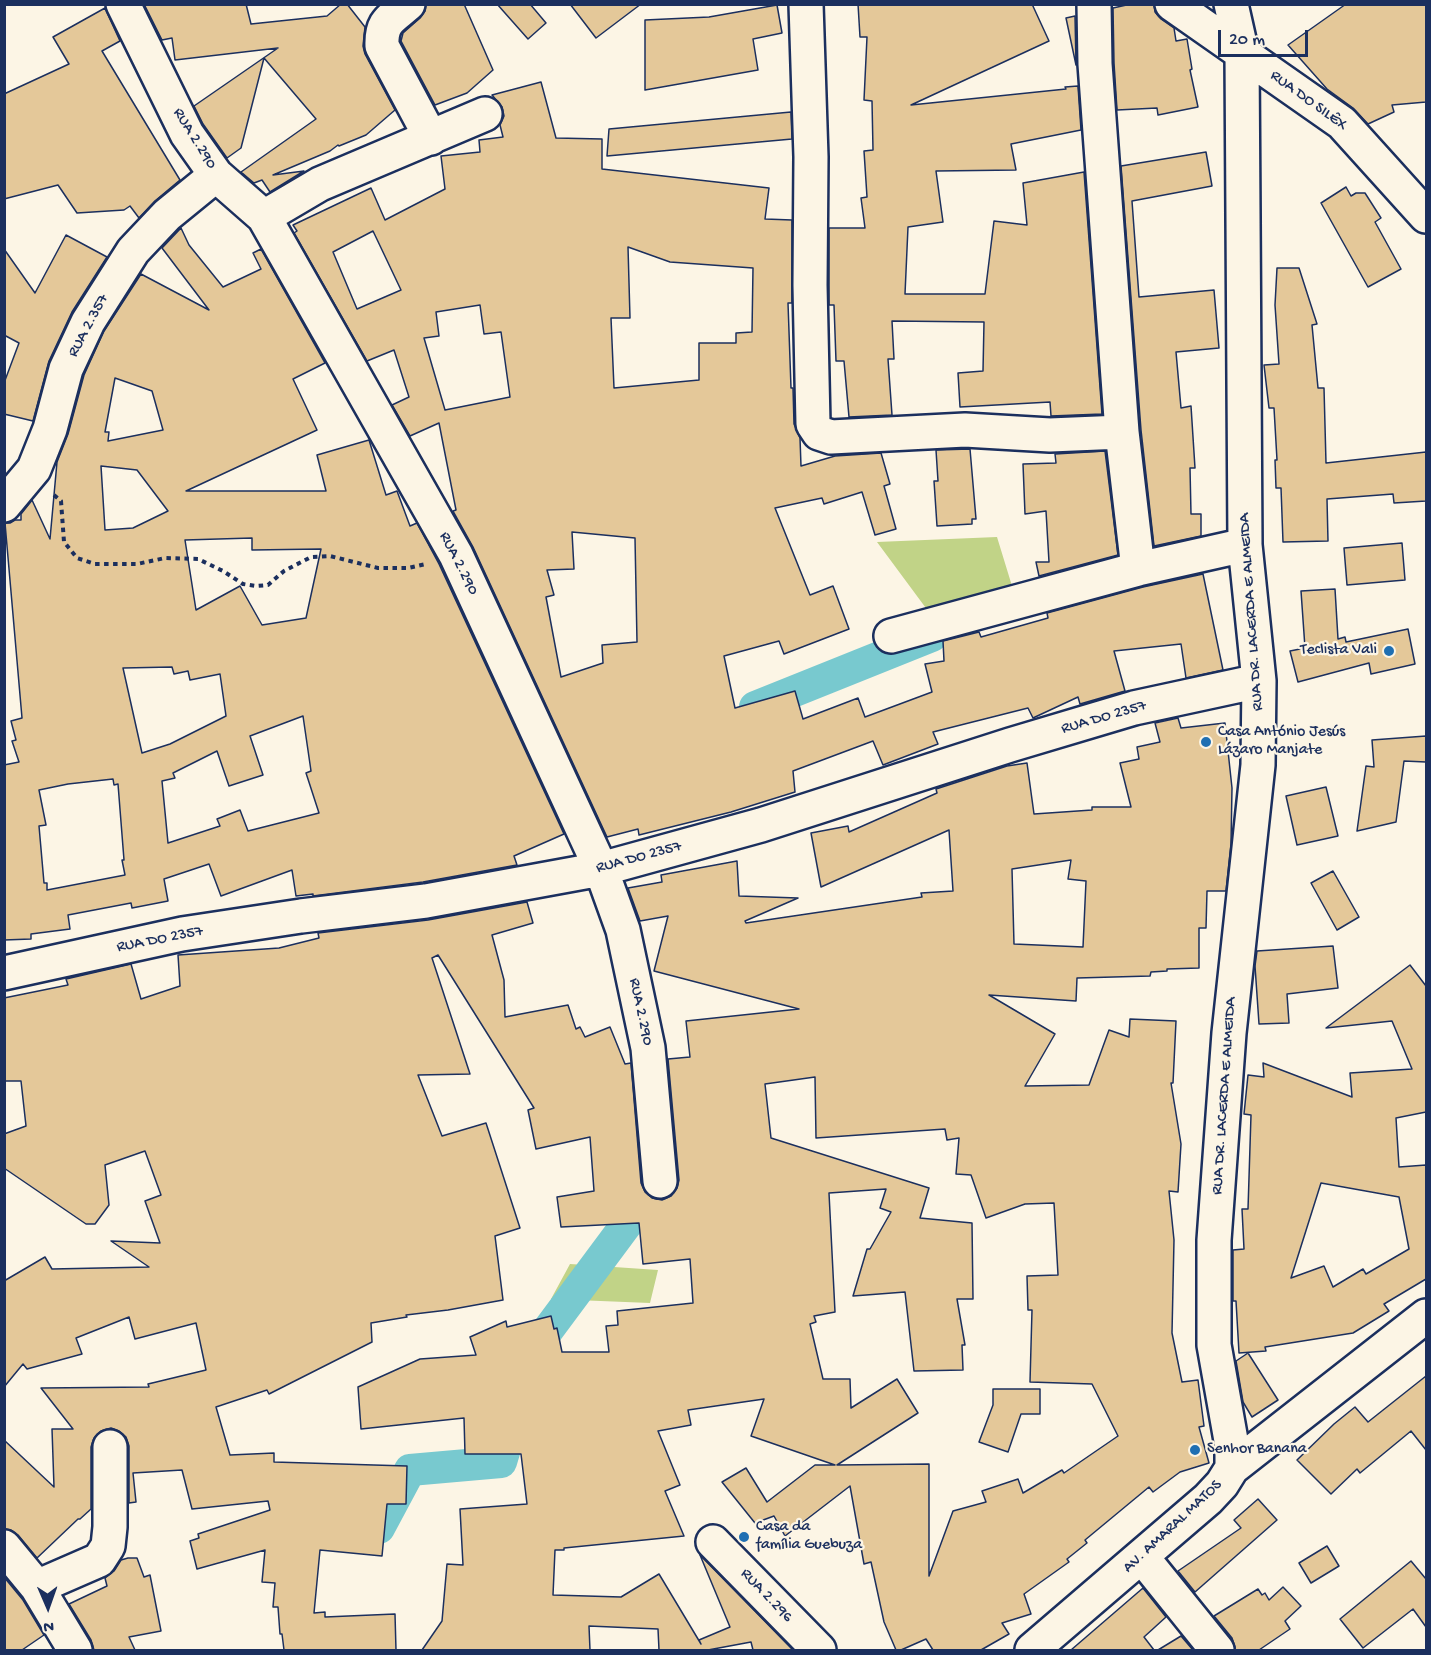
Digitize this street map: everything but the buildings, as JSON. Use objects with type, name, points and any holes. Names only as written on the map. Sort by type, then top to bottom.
[{"type":"street","name":"RUA 2.290","points":[[123,4],[187,134],[216,175],[264,217],[456,555],[601,869],[623,930],[648,1048],[660,1181]]},
{"type":"street","points":[[408,4],[385,24],[381,34],[382,46],[431,138]]},
{"type":"street","points":[[806,4],[811,157],[810,285],[813,424],[819,433],[831,437],[966,430],[1050,435],[1122,432]]},
{"type":"street","points":[[1094,4],[1095,64],[1122,432],[1138,569]]},
{"type":"street","name":"RUA DO SILÊX","points":[[1172,4],[1342,123],[1426,216]]},
{"type":"street","name":"RUA DR. LACERDA E ALMEIDA","points":[[1232,4],[1242,53],[1245,545],[1259,681],[1258,765],[1229,1033],[1214,1240],[1214,1345],[1232,1446],[1232,1468]]},
{"type":"street","points":[[264,217],[320,184],[485,114]]},
{"type":"street","name":"RUA 2.357","points":[[4,505],[34,469],[50,429],[66,369],[88,322],[133,251],[167,215],[216,175]]},
{"type":"street","points":[[891,636],[1138,569],[1245,545]]},
{"type":"street","name":"RUA DO 2357","points":[[4,973],[182,934],[301,916],[426,902],[601,869],[761,825],[1134,708],[1259,681]]},
{"type":"street","name":"AV. AMARAL MATOS","points":[[1032,1650],[1208,1499],[1222,1484],[1232,1468],[1426,1316]]},
{"type":"street","points":[[37,1587],[99,1560],[108,1546],[110,1447]]},
{"type":"street","name":"RUA 2.296","points":[[713,1542],[819,1650]]},
{"type":"street","points":[[4,1547],[37,1587],[75,1650]]},
{"type":"street","points":[[1142,1557],[1217,1650]]},
{"type":"path","points":[[48,490],[61,501],[64,542],[77,558],[95,564],[137,564],[165,558],[198,560],[224,571],[243,584],[256,586],[268,585],[284,571],[311,558],[330,556],[378,568],[408,568],[456,555]]},
{"type":"green space","points":[[997,537],[1012,586],[934,619],[877,542]]},
{"type":"green space","points":[[570,1264],[658,1270],[650,1303],[551,1299]]},
{"type":"waterway","points":[[755,707],[932,636]]},
{"type":"waterway","points":[[532,1359],[536,1346],[652,1190],[650,1151]]},
{"type":"waterway","points":[[379,1528],[410,1470],[501,1462],[516,1412]]},
{"type":"place","name":"Teclista Vali","points":[[1389,651]]},
{"type":"place","name":"Casa António Jesús Lázaro Manjate","points":[[1206,742]]},
{"type":"place","name":"Senhor Banana","points":[[1195,1450]]},
{"type":"place","name":"Casa da família Guebuza","points":[[744,1537]]}]
